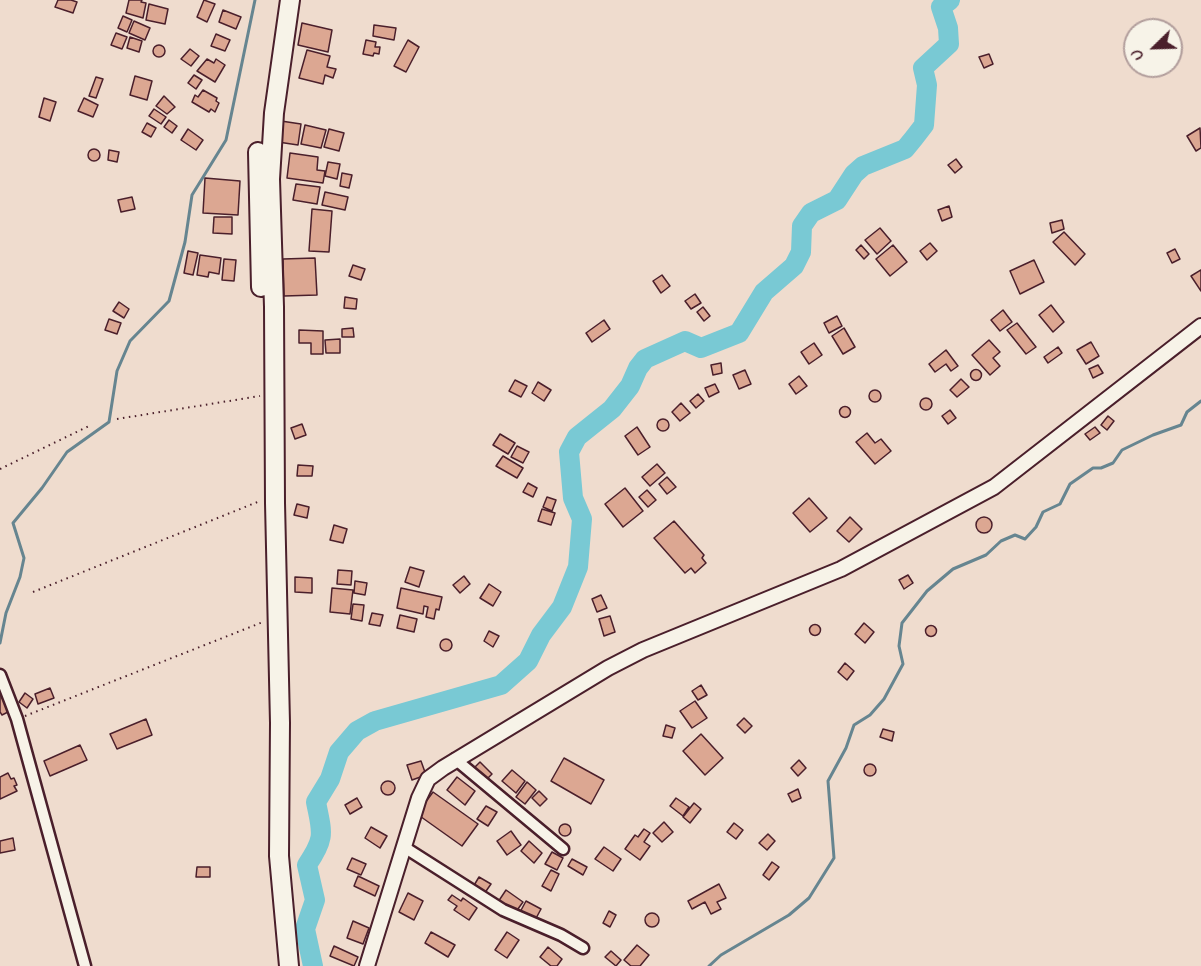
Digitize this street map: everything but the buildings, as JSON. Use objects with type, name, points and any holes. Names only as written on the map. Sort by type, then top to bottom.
[{"type":"highway","points":[[277,0],[265,80],[258,178],[266,253],[280,723],[279,856],[289,966]]},
{"type":"highway","points":[[276,966],[266,857],[267,722],[263,395],[266,253],[272,135],[277,82],[290,0]]},
{"type":"street","points":[[367,966],[419,798],[428,779],[455,759],[608,668],[644,650],[841,569],[969,502],[994,487],[1201,326]]},
{"type":"street","points":[[0,675],[17,719],[85,966]]},
{"type":"street","points":[[455,759],[563,849]]},
{"type":"street","points":[[404,847],[503,910],[583,948]]},
{"type":"path","points":[[117,419],[263,395]]},
{"type":"path","points":[[0,469],[89,426]]},
{"type":"path","points":[[33,592],[263,500]]},
{"type":"path","points":[[17,719],[266,621]]},
{"type":"waterway","points":[[0,643],[6,613],[20,577],[24,558],[13,523],[42,488],[67,452],[109,422],[117,371],[130,341],[169,301],[185,242],[192,195],[226,140],[255,0]]},
{"type":"waterway","points":[[313,966],[305,929],[315,900],[307,865],[317,848],[321,835],[316,802],[330,779],[339,752],[357,731],[375,721],[501,685],[528,661],[541,635],[562,607],[578,567],[582,519],[573,498],[569,452],[577,437],[612,409],[630,386],[645,359],[685,341],[701,348],[739,333],[764,292],[794,266],[801,252],[802,226],[811,213],[837,200],[854,174],[863,166],[905,149],[924,125],[927,85],[923,68],[949,44],[948,28],[941,7],[950,0]]},
{"type":"waterway","points":[[709,966],[721,955],[789,915],[809,898],[834,858],[828,781],[846,748],[854,725],[870,715],[884,699],[903,664],[899,646],[902,623],[927,591],[953,569],[986,555],[1001,541],[1015,535],[1025,539],[1036,527],[1043,512],[1060,504],[1070,484],[1093,468],[1101,468],[1113,463],[1122,450],[1181,425],[1187,412],[1201,401]]}]
